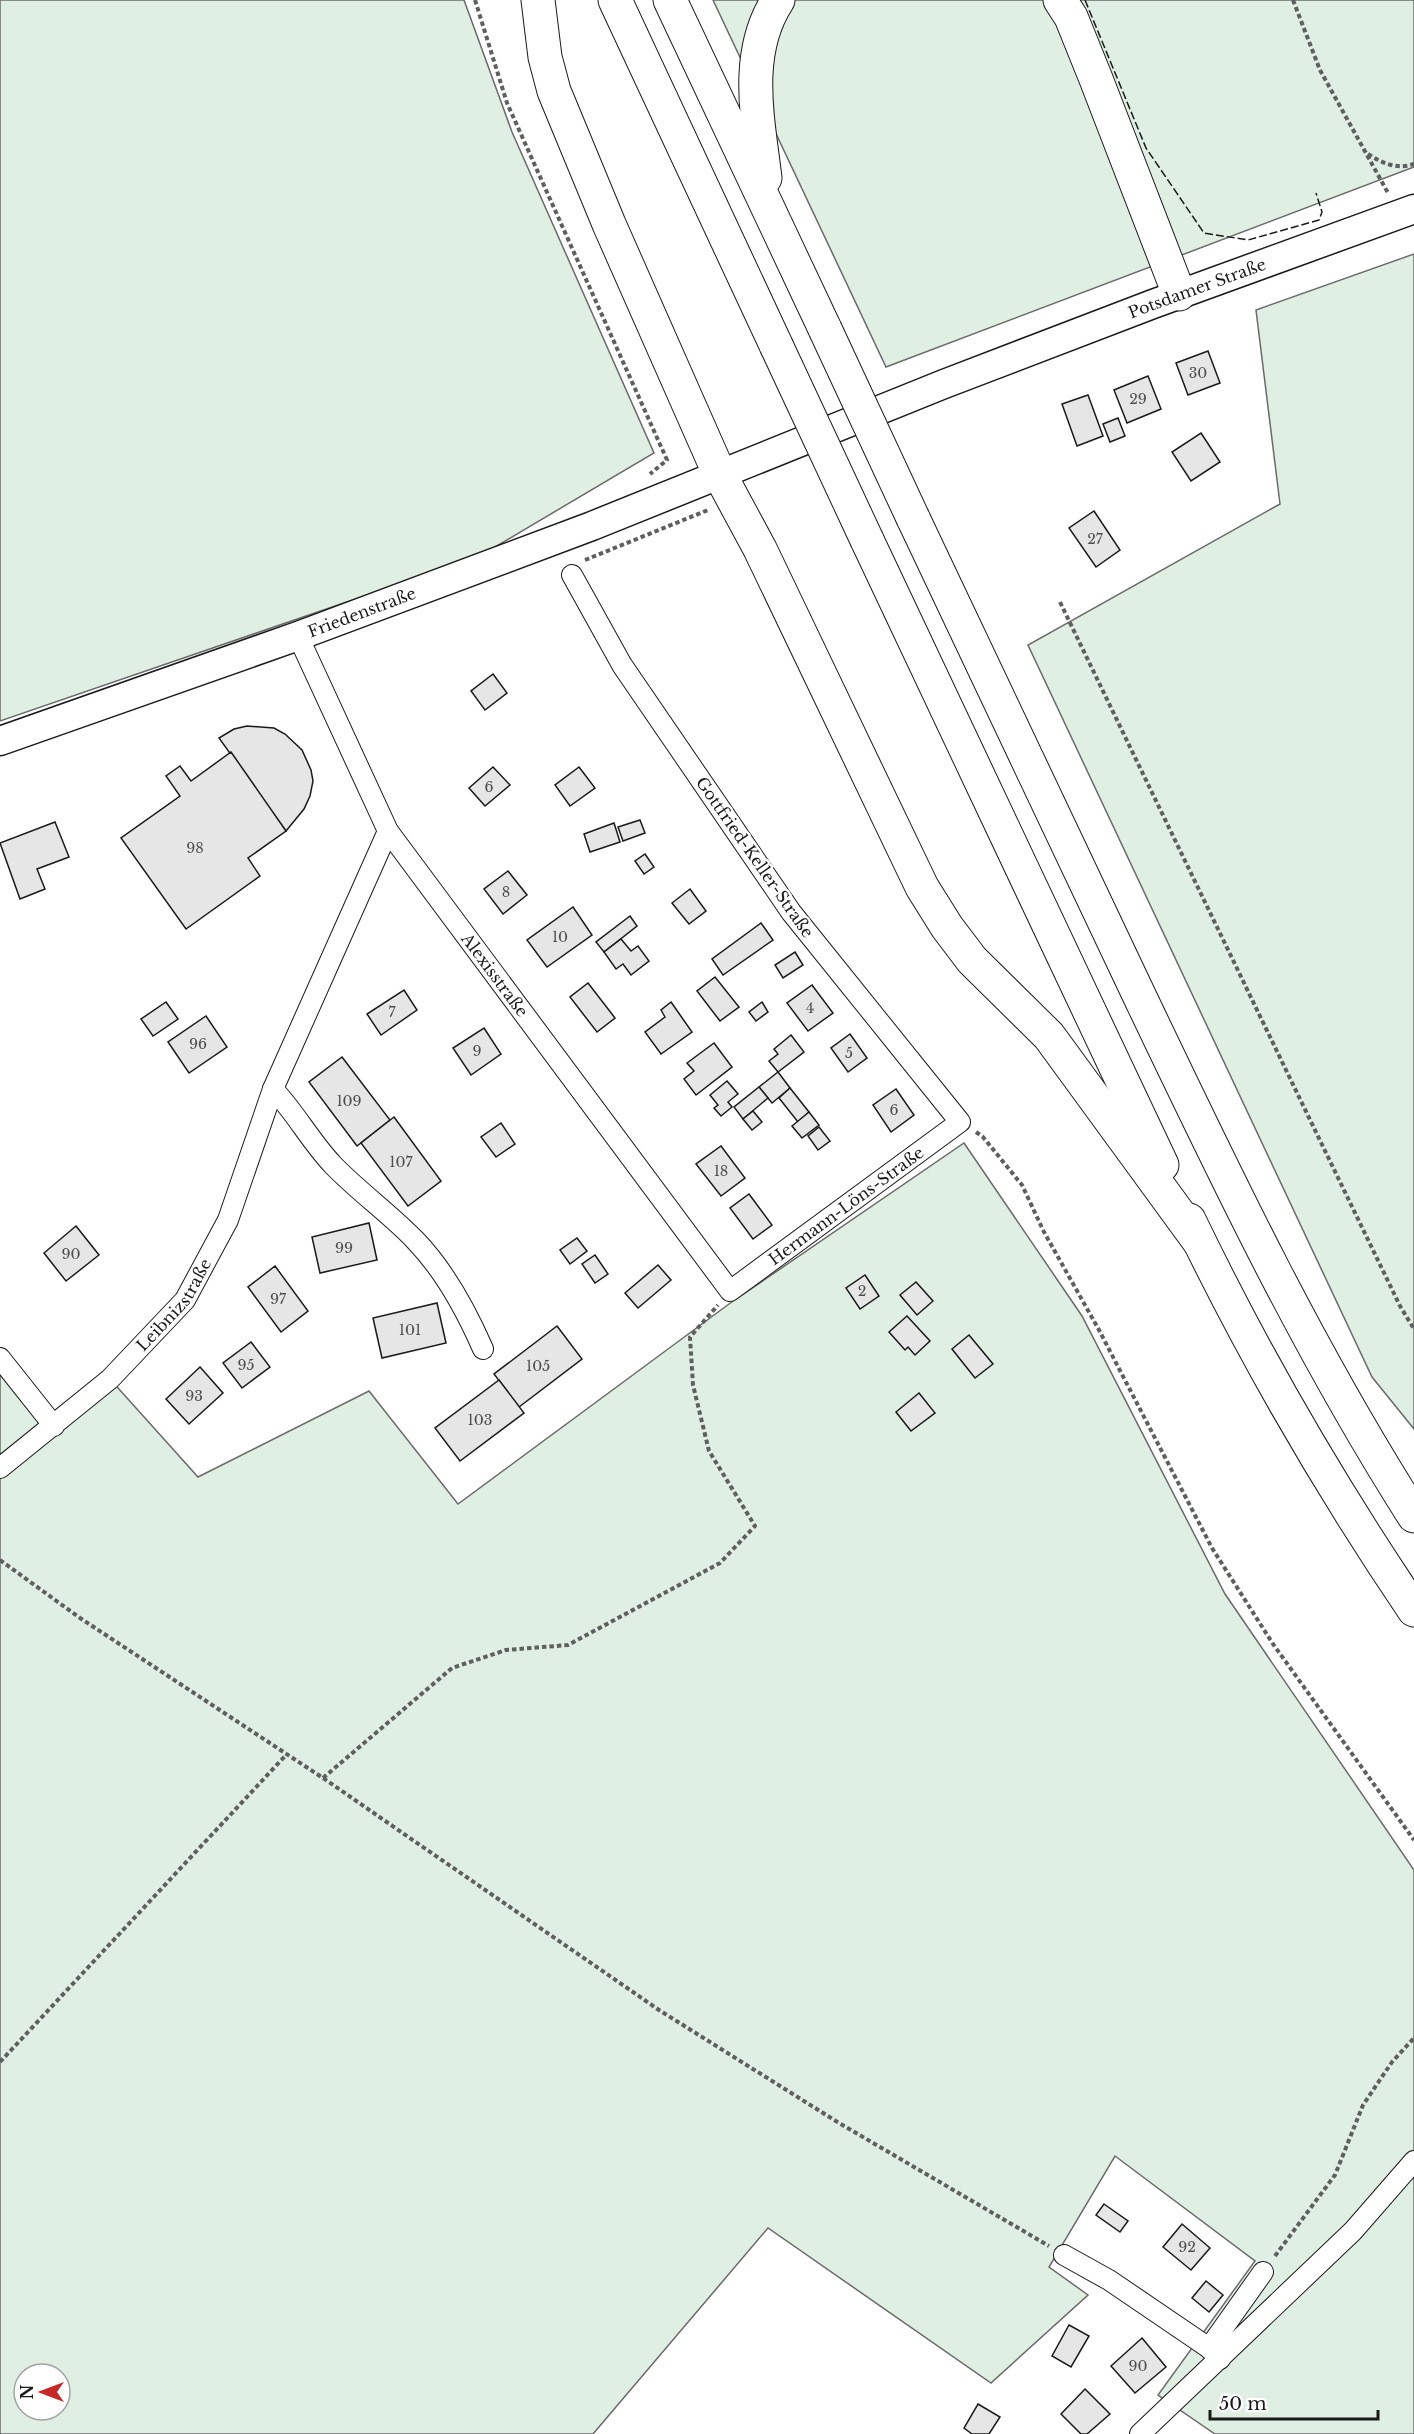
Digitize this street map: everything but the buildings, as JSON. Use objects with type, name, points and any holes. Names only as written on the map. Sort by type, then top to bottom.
[{"type":"highway","points":[[538,0],[543,45],[554,91],[609,224],[719,473],[760,549],[922,887],[947,927],[972,960],[1049,1036],[1198,1240]]},
{"type":"highway","points":[[615,0],[1016,859],[1198,1240],[1267,1372],[1331,1481],[1414,1610]]},
{"type":"highway","points":[[670,0],[1047,803],[1254,1235],[1319,1358],[1371,1449],[1414,1516]]},
{"type":"highway","points":[[768,207],[754,89],[756,58],[764,31],[778,0]]},
{"type":"highway","points":[[1060,0],[1071,17],[1179,294]]},
{"type":"main road","name":"Potsdamer Straße","points":[[719,473],[1403,205]]},
{"type":"main road","name":"Friedenstraße","points":[[0,741],[298,636],[592,526],[719,473]]},
{"type":"street","name":"Gottfried-Keller-Straße","points":[[572,575],[622,665],[791,912],[960,1122]]},
{"type":"street","name":"Alexisstraße","points":[[298,636],[388,831],[730,1291]]},
{"type":"street","name":"Leibnizstraße","points":[[0,1468],[110,1379],[185,1300],[228,1220],[273,1089],[388,831]]},
{"type":"street","points":[[273,1089],[290,1106],[330,1162],[417,1242],[444,1276],[468,1314],[483,1349]]},
{"type":"street","name":"Hermann-Löns-Straße","points":[[730,1291],[960,1122]]},
{"type":"street","points":[[0,1358],[54,1426]]},
{"type":"street","points":[[1140,2434],[1214,2353],[1353,2231],[1414,2161]]},
{"type":"street","points":[[1064,2254],[1109,2280],[1214,2353]]},
{"type":"street","points":[[1214,2353],[1263,2272]]},
{"type":"path","points":[[475,0],[507,103],[667,460],[650,474]]},
{"type":"path","points":[[1293,0],[1320,70],[1379,175],[1403,205]]},
{"type":"path","points":[[1367,154],[1385,165],[1414,164]]},
{"type":"path","points":[[1060,602],[1400,1306],[1414,1329]]},
{"type":"path","points":[[960,1122],[982,1137],[1022,1185],[1044,1232],[1099,1330],[1212,1548],[1274,1644],[1414,1840]]},
{"type":"path","points":[[323,1778],[452,1668],[506,1650],[568,1645],[720,1563],[755,1526],[709,1451],[693,1385],[690,1337],[730,1291]]},
{"type":"path","points":[[0,1560],[80,1618],[323,1778],[659,2010],[839,2123],[1064,2254]]},
{"type":"path","points":[[0,2062],[286,1755]]},
{"type":"path","points":[[1263,2272],[1335,2175],[1363,2105],[1392,2062],[1414,2038]]},
{"type":"green space","points":[[0,0],[464,0],[512,132],[654,453],[478,557],[0,721]]},
{"type":"green space","points":[[713,0],[1414,0],[1414,167],[886,367]]},
{"type":"green space","points":[[1414,254],[1414,1429],[1372,1377],[1028,645],[1280,504],[1256,310]]},
{"type":"green space","points":[[964,1143],[1082,1316],[1225,1594],[1414,1870],[1414,2434],[1215,2434],[1158,2395],[1255,2261],[1115,2156],[1049,2267],[1088,2295],[991,2383],[768,2228],[593,2434],[0,2434],[0,1358],[54,1426],[110,1379],[198,1477],[369,1391],[458,1504],[729,1304]]},
{"type":"fence","points":[[1085,0],[1146,148],[1204,233],[1248,240],[1319,220],[1322,212],[1316,193]]}]
